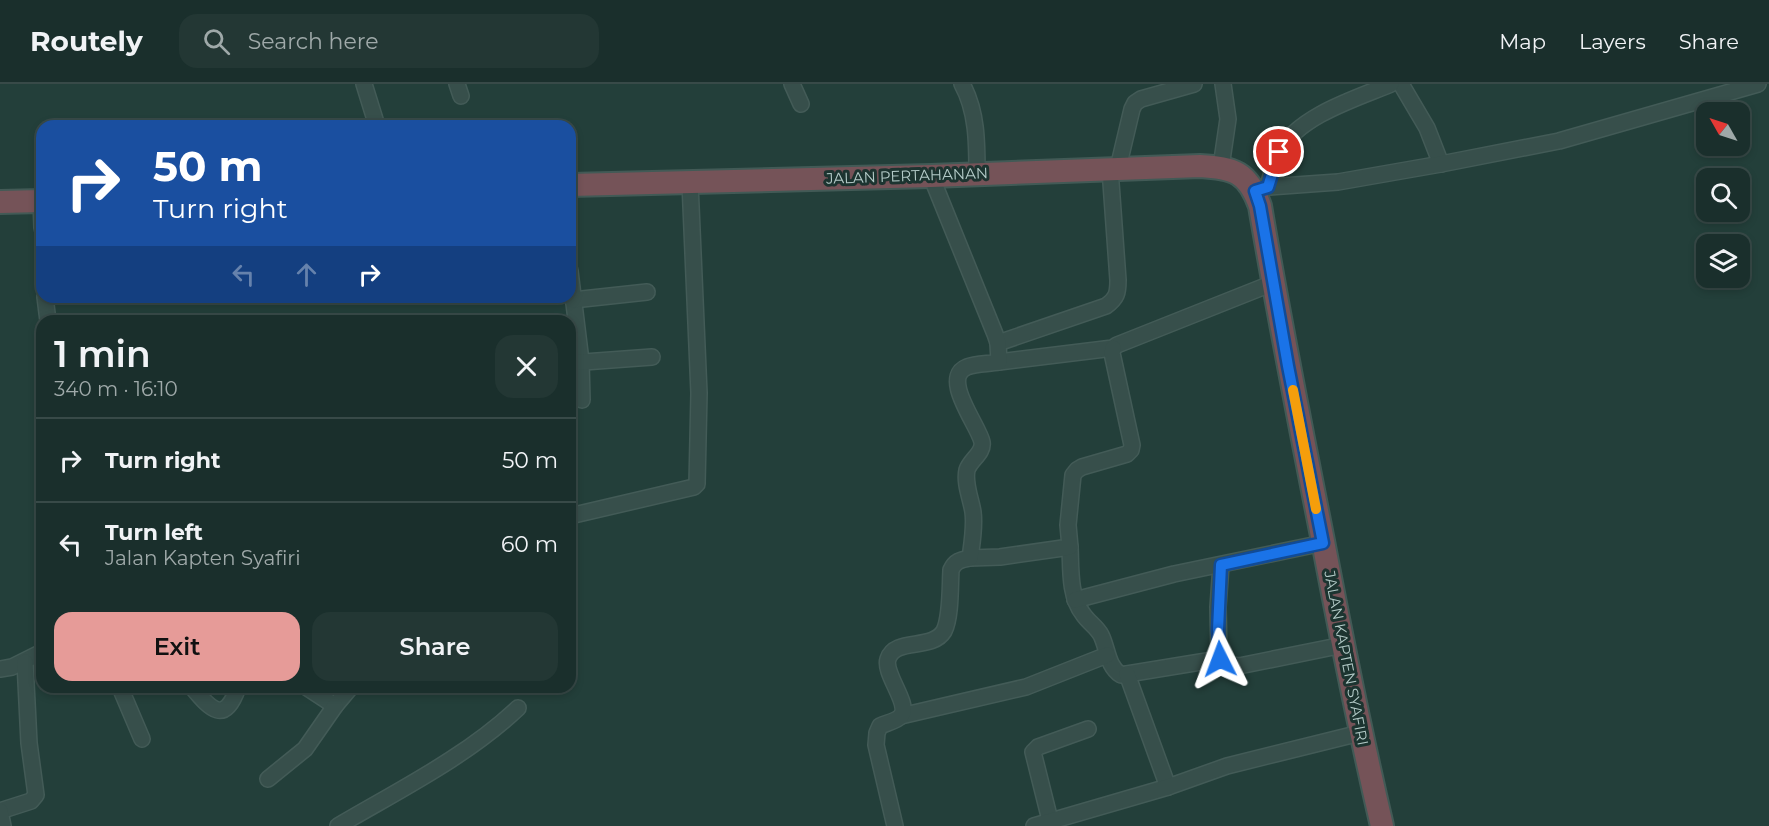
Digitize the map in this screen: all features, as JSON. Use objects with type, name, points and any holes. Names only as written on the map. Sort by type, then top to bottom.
[{"type":"highway","name":"JALAN PERTAHANAN","points":[[576,185],[931,176],[1200,166],[1221,167],[1233,171],[1255,185]]},
{"type":"highway","name":"JALAN KAPTEN SYAFIRI","points":[[1255,185],[1360,733],[1382,826]]},
{"type":"highway","points":[[0,202],[36,201]]},
{"type":"street","points":[[364,84],[375,120]]},
{"type":"street","points":[[792,84],[801,104]]},
{"type":"street","points":[[962,84],[971,106],[977,138],[977,173]]},
{"type":"street","points":[[998,343],[1106,306],[1114,300],[1118,293],[1118,280],[1114,169],[1129,118],[1135,103],[1141,99],[1194,84]]},
{"type":"street","points":[[1221,167],[1228,119],[1223,84]]},
{"type":"street","points":[[1255,185],[1289,136],[1302,126],[1335,107],[1391,84]]},
{"type":"street","points":[[1401,84],[1427,128],[1441,164]]},
{"type":"street","points":[[1255,185],[1338,182],[1559,141],[1758,84]]},
{"type":"street","points":[[931,176],[998,343],[999,362]]},
{"type":"street","points":[[576,515],[694,487],[697,484],[699,393],[690,183]]},
{"type":"street","points":[[969,558],[974,535],[974,514],[967,470],[979,452],[982,442],[959,393],[959,375],[965,368],[1113,348],[1167,324],[1273,283]]},
{"type":"street","points":[[576,300],[647,292]]},
{"type":"street","points":[[1113,348],[1112,353],[1132,445],[1127,454],[1082,467],[1072,475],[1068,525],[1075,600],[1082,614],[1102,637],[1114,671],[1120,675],[1220,659]]},
{"type":"street","points":[[576,362],[652,357]]},
{"type":"street","points":[[576,367],[582,400]]},
{"type":"street","points":[[1075,600],[1174,574],[1323,543]]},
{"type":"street","points":[[901,717],[903,705],[887,666],[888,658],[899,647],[932,642],[944,630],[947,620],[951,570],[954,564],[969,558],[1000,557],[1070,547]]},
{"type":"street","points":[[1221,565],[1218,630],[1220,659],[1225,664],[1239,666],[1343,645]]},
{"type":"street","points":[[895,826],[876,745],[880,726],[901,717],[1026,687],[1107,655]]},
{"type":"street","points":[[0,669],[12,667],[36,656]]},
{"type":"street","points":[[3,826],[0,811],[31,801],[36,795],[29,743],[25,662]]},
{"type":"street","points":[[1127,674],[1168,787]]},
{"type":"street","points":[[123,693],[142,739]]},
{"type":"street","points":[[197,693],[212,709],[219,711],[228,708],[236,693]]},
{"type":"street","points":[[315,693],[335,706]]},
{"type":"street","points":[[268,779],[305,749],[346,693]]},
{"type":"street","points":[[338,826],[448,761],[500,724],[518,708]]},
{"type":"street","points":[[1050,820],[1033,752],[1038,747],[1088,729]]},
{"type":"street","points":[[1034,826],[1050,820],[1076,820],[1227,766],[1360,733]]},
{"type":"slow traffic","points":[[1293,390],[1316,509]]},
{"type":"route","points":[[1220,659],[1218,607],[1221,565],[1323,543],[1288,366],[1260,206],[1255,191],[1268,187],[1279,152]]}]
